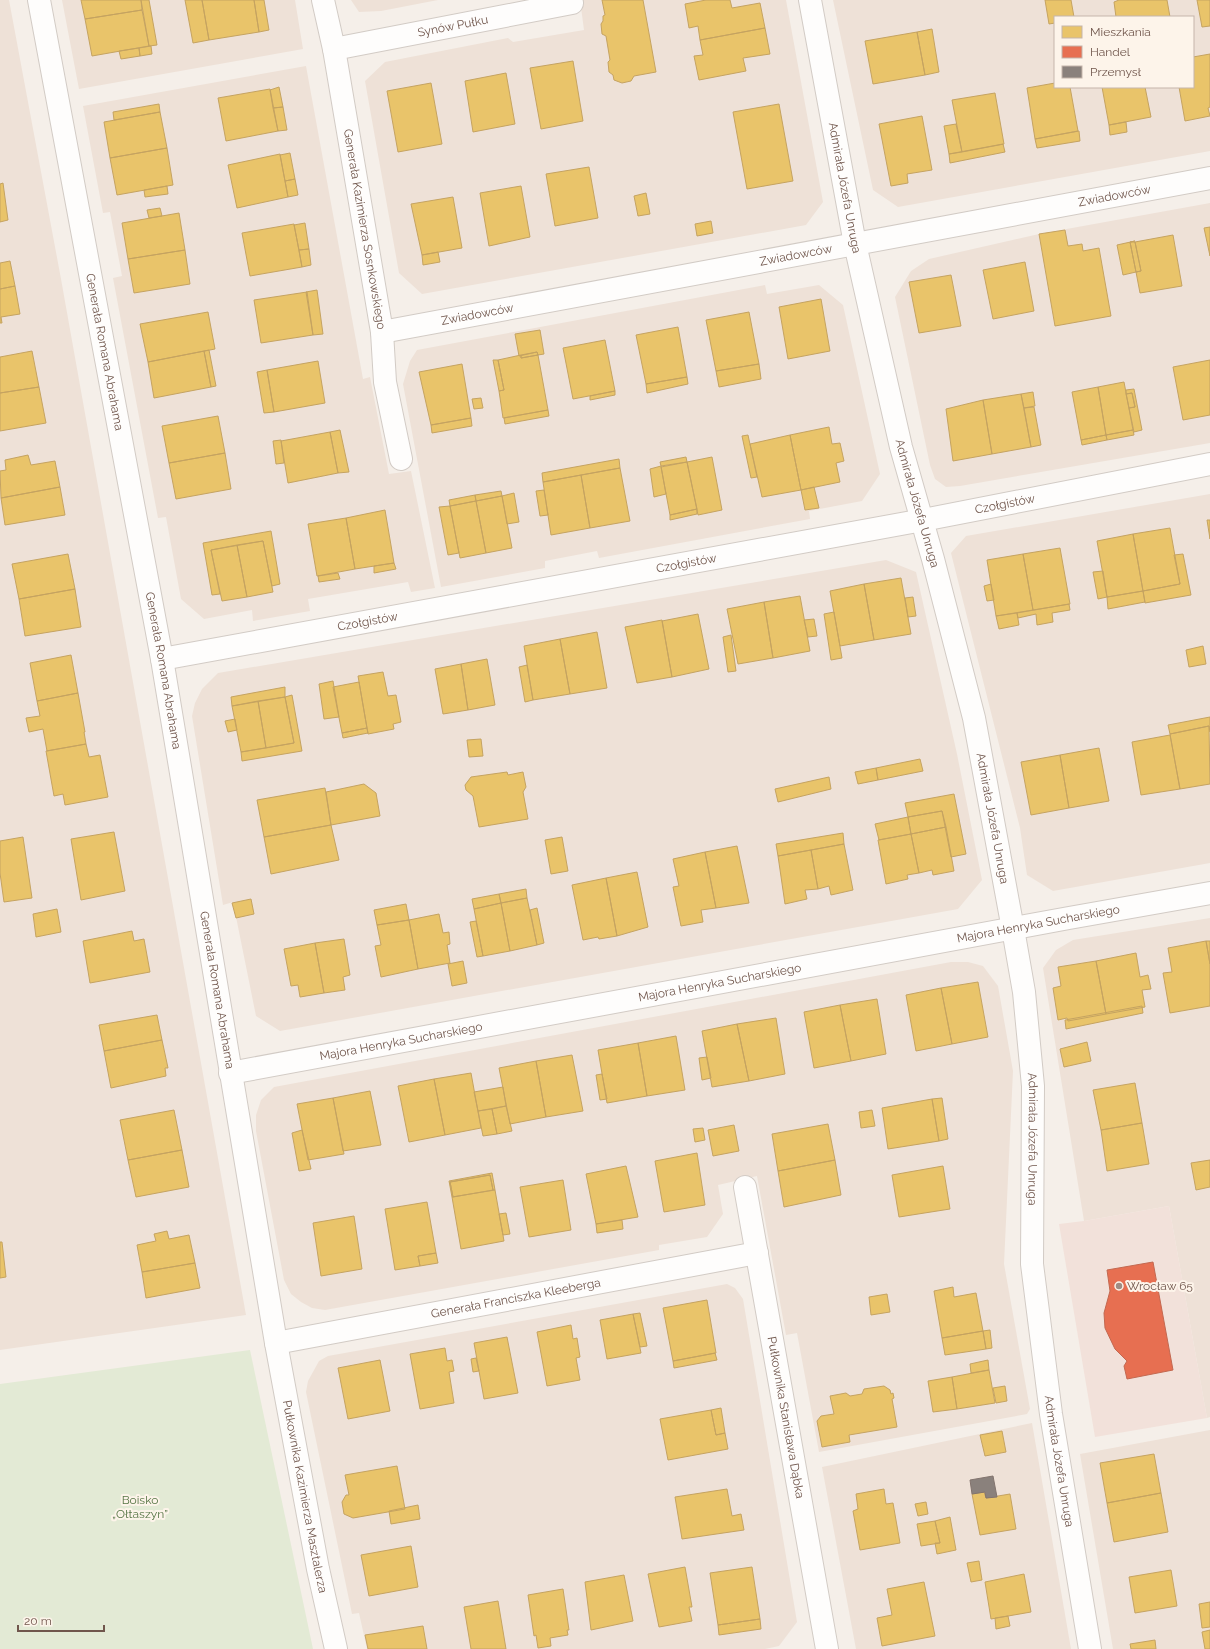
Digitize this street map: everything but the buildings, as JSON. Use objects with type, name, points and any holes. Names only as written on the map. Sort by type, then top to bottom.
[{"type":"street","name":"Generała Romana Abrahama","points":[[39,0],[162,659],[276,1343]]},
{"type":"street","name":"Generała Kazimierza Sosnkowskiego","points":[[323,0],[334,49],[382,332],[385,382],[401,459]]},
{"type":"street","name":"Admirała Józefa Unruga","points":[[810,0],[855,244],[901,447],[923,520],[974,718],[1024,992],[1033,1086],[1032,1264],[1052,1414],[1090,1649]]},
{"type":"street","name":"Synów Pułku","points":[[334,49],[572,3]]},
{"type":"street","name":"Zwiadowców","points":[[382,332],[1210,178]]},
{"type":"street","name":"Czołgistów","points":[[162,659],[923,520],[1210,464]]},
{"type":"street","name":"Majora Henryka Sucharskiego","points":[[230,1073],[1210,893]]},
{"type":"street","name":"Pułkownika Stanisława Dąbka","points":[[745,1186],[827,1649]]},
{"type":"street","name":"Generała Franciszka Kleeberga","points":[[276,1343],[757,1253]]},
{"type":"street","name":"Pułkownika Kazimierza Masztalerza","points":[[276,1343],[318,1569],[336,1649]]},
{"type":"shaded area","points":[[0,0],[9,0],[61,279],[246,1315],[0,1350]]},
{"type":"shaded area","points":[[62,0],[295,0],[303,49],[79,89]]},
{"type":"shaded area","points":[[351,0],[438,0],[381,11],[359,12]]},
{"type":"shaded area","points":[[580,0],[786,0],[823,202],[806,225],[422,294],[399,273],[365,81],[385,62],[508,38],[513,42],[584,30]]},
{"type":"shaded area","points":[[833,0],[1210,0],[1210,151],[898,207],[873,190]]},
{"type":"shaded area","points":[[306,66],[363,379],[370,377],[389,474],[411,471],[435,588],[411,592],[408,582],[308,599],[310,611],[253,621],[252,610],[204,619],[181,599],[166,517],[158,518],[113,278],[122,276],[110,212],[103,213],[83,106]]},
{"type":"shaded area","points":[[1210,203],[1210,443],[960,486],[946,487],[935,479],[930,465],[895,297],[911,271],[929,259],[1039,234]]},
{"type":"shaded area","points":[[765,285],[767,294],[819,285],[843,305],[880,474],[862,501],[809,511],[810,519],[599,558],[597,551],[545,561],[545,568],[441,587],[403,384],[410,361],[417,350]]},
{"type":"shaded area","points":[[1210,494],[1210,863],[1053,891],[1027,875],[1020,828],[951,553],[966,536]]},
{"type":"shaded area","points":[[886,560],[916,572],[957,754],[982,880],[958,909],[280,1031],[256,1016],[233,902],[223,905],[192,716],[195,703],[202,689],[218,673]]},
{"type":"shaded area","points":[[1210,918],[1210,1417],[1207,1418],[1169,1206],[1084,1221],[1043,968],[1056,950],[1073,940]]},
{"type":"shaded area","points":[[951,962],[968,962],[983,966],[998,986],[1013,1071],[1004,1264],[1030,1409],[1027,1414],[819,1452],[797,1333],[786,1335],[757,1176],[718,1185],[723,1214],[707,1237],[659,1245],[659,1250],[325,1310],[312,1308],[301,1302],[291,1294],[284,1280],[256,1131],[256,1115],[261,1100],[274,1087]]},
{"type":"shaded area","points":[[1169,1206],[1207,1418],[1095,1437],[1059,1224]]},
{"type":"shaded area","points":[[727,1284],[735,1288],[743,1299],[797,1622],[779,1646],[765,1649],[367,1649],[359,1613],[352,1614],[306,1392],[308,1381],[319,1361],[328,1356]]},
{"type":"shaded area","points":[[1032,1423],[1071,1649],[856,1649],[822,1467]]},
{"type":"shaded area","points":[[1210,1430],[1210,1649],[1113,1649],[1080,1454]]},
{"type":"green space","name":"Boisko „Ołtaszyn”","points":[[250,1350],[313,1649],[0,1649],[0,1384]]},
{"type":"place","name":"Wrocław 65","points":[[1119,1286]]}]
